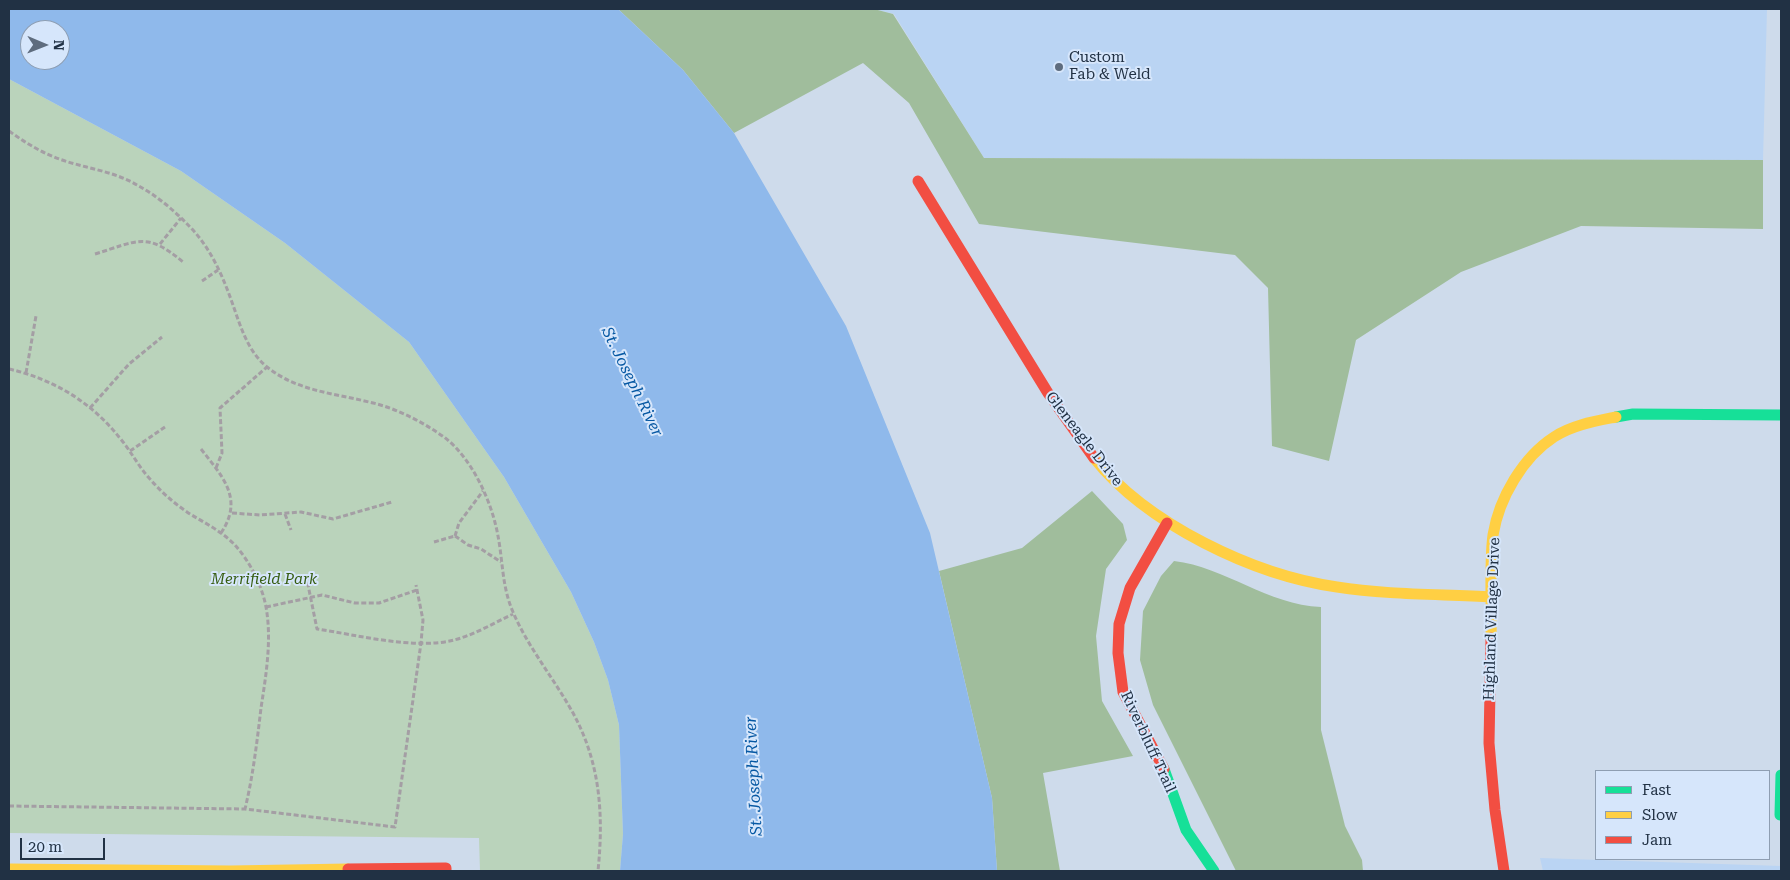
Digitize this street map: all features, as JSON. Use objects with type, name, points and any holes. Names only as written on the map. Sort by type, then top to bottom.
[{"type":"street","name":"Gleneagle Drive","points":[[918,181],[1044,387],[1080,438],[1116,483],[1147,510],[1167,523],[1241,558],[1292,577],[1326,585],[1492,597]]},
{"type":"street","name":"Highland Village Drive","points":[[1504,871],[1495,810],[1489,743],[1493,535],[1502,501],[1530,456],[1555,436],[1588,423],[1633,414],[1781,415]]},
{"type":"street","name":"Riverbluff Trail","points":[[1167,523],[1130,588],[1119,624],[1118,653],[1123,692],[1167,776],[1186,830],[1214,871]]},
{"type":"street","points":[[1780,815],[1781,775]]},
{"type":"street","points":[[9,868],[446,870]]},
{"type":"path","points":[[9,131],[29,145],[54,157],[110,173],[137,184],[192,228],[213,257],[248,344],[267,367],[293,383],[315,391],[368,401],[396,409],[418,420],[447,439],[466,461],[483,490],[494,520],[505,591],[513,614],[570,707],[586,738],[596,773],[601,811],[598,871]]},
{"type":"path","points":[[160,244],[181,218]]},
{"type":"path","points":[[95,254],[136,242],[160,244],[183,262]]},
{"type":"path","points":[[202,281],[218,270]]},
{"type":"path","points":[[26,373],[36,316]]},
{"type":"path","points":[[90,408],[126,368],[162,337]]},
{"type":"path","points":[[216,468],[222,453],[220,408],[267,367]]},
{"type":"path","points":[[9,370],[26,373],[58,387],[90,408],[130,451],[140,468],[172,501],[221,533],[234,544],[252,570],[266,606],[268,660],[251,782],[245,809]]},
{"type":"path","points":[[130,451],[165,427]]},
{"type":"path","points":[[201,449],[216,468],[231,496],[232,513],[221,533]]},
{"type":"path","points":[[455,536],[459,523],[483,490]]},
{"type":"path","points":[[232,513],[285,514],[301,512],[333,519],[392,502]]},
{"type":"path","points":[[285,514],[291,530]]},
{"type":"path","points":[[434,542],[455,536]]},
{"type":"path","points":[[455,536],[468,545],[481,548],[501,562]]},
{"type":"path","points":[[306,575],[312,596],[317,629],[421,643],[455,640],[513,614]]},
{"type":"path","points":[[9,806],[245,809],[395,826],[421,643],[423,620],[416,585]]},
{"type":"path","points":[[266,606],[322,595],[367,604],[379,603],[417,590]]},
{"type":"shaded area","points":[[874,9],[1767,9],[1763,160],[984,158],[894,14]]},
{"type":"shaded area","points":[[1540,858],[1781,866],[1781,871],[1543,871]]},
{"type":"green space","points":[[618,9],[874,9],[893,14],[984,158],[1763,160],[1763,229],[1581,226],[1461,272],[1356,340],[1329,461],[1272,446],[1268,288],[1235,255],[979,224],[909,103],[863,63],[734,133],[683,70]]},
{"type":"green space","name":"Merrifield Park","points":[[9,79],[181,171],[285,243],[409,342],[504,477],[571,592],[594,642],[608,680],[619,725],[623,834],[620,871],[480,871],[479,838],[9,833]]},
{"type":"green space","points":[[1092,491],[1123,524],[1127,540],[1106,569],[1096,636],[1102,701],[1133,756],[1043,773],[1060,871],[997,871],[992,798],[939,571],[1022,548]]},
{"type":"green space","points":[[1174,561],[1211,570],[1283,600],[1321,607],[1321,730],[1345,826],[1362,860],[1363,871],[1236,871],[1153,705],[1140,660],[1143,611],[1161,576]]},
{"type":"water","name":"St. Joseph River","points":[[9,9],[618,9],[683,70],[734,133],[846,326],[930,533],[992,798],[997,871],[620,871],[623,834],[619,725],[608,680],[594,642],[571,592],[504,477],[409,342],[285,243],[181,171],[9,79]]},
{"type":"traffic: fast","points":[[1616,417],[1633,414],[1781,415]]},
{"type":"traffic: fast","points":[[1164,769],[1186,830],[1214,871]]},
{"type":"traffic: fast","points":[[1780,815],[1781,775]]},
{"type":"traffic: slow","points":[[1491,638],[1493,535],[1501,507],[1514,480],[1532,456],[1554,437],[1576,426],[1616,417]]},
{"type":"traffic: slow","points":[[1094,458],[1116,482],[1172,525],[1204,543],[1271,571],[1305,581],[1356,590],[1492,597]]},
{"type":"traffic: slow","points":[[9,869],[231,871],[348,869]]},
{"type":"traffic: jam","points":[[918,181],[1048,393],[1094,458]]},
{"type":"traffic: jam","points":[[1164,769],[1123,692],[1118,653],[1119,624],[1130,588],[1167,523]]},
{"type":"traffic: jam","points":[[1491,638],[1489,743],[1495,810],[1504,871]]},
{"type":"traffic: jam","points":[[348,869],[446,868],[446,871]]},
{"type":"place","name":"Custom Fab & Weld","points":[[1059,67]]}]
